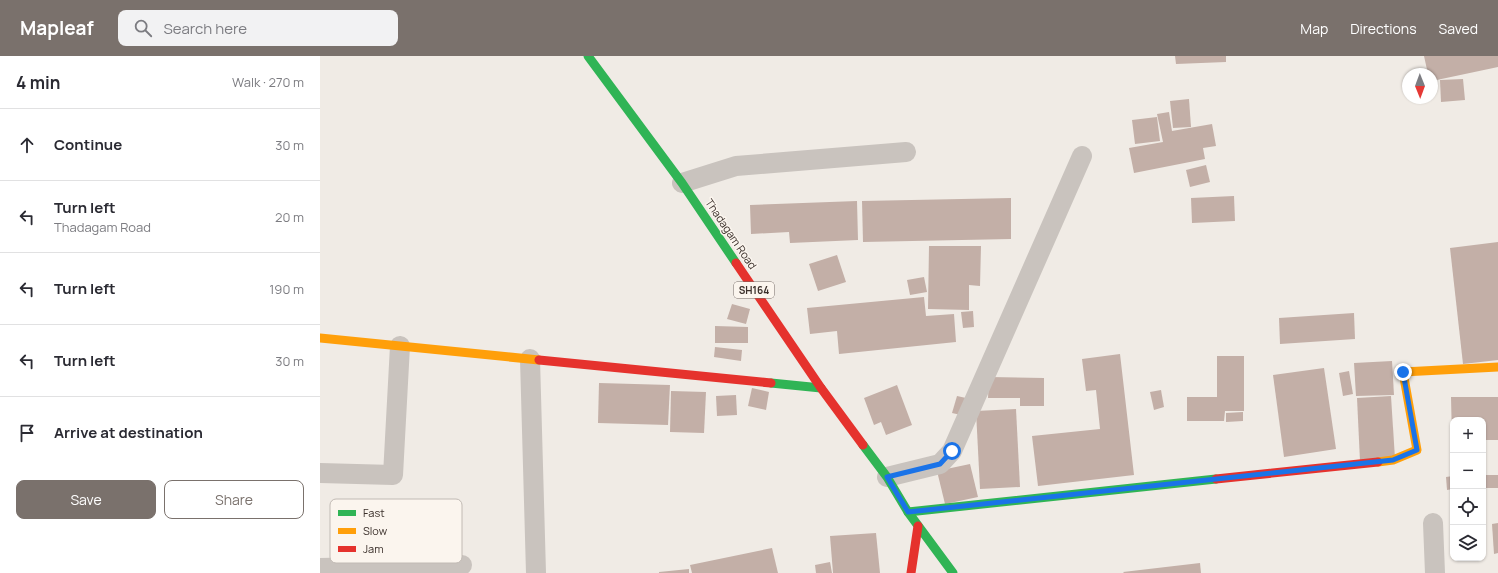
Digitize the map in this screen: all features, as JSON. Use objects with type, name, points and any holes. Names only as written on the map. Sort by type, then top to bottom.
[{"type":"street","name":"Thadagam Road","points":[[588,56],[682,183],[821,388],[887,477],[918,526]]},
{"type":"street","points":[[682,183],[736,166],[906,152]]},
{"type":"street","points":[[887,477],[940,464],[952,451],[1082,156]]},
{"type":"street","points":[[320,338],[821,388]]},
{"type":"street","points":[[320,473],[393,476],[400,346]]},
{"type":"street","points":[[530,359],[536,573]]},
{"type":"street","points":[[908,512],[1393,460],[1417,450],[1403,372],[1498,367]]},
{"type":"street","points":[[1433,523],[1435,573]]},
{"type":"street","points":[[911,573],[918,526]]},
{"type":"street","name":"SH164","points":[[918,526],[953,573]]},
{"type":"street","points":[[320,568],[462,565]]},
{"type":"building","points":[[1175,56],[1226,56],[1226,62],[1176,64]]},
{"type":"building","points":[[1424,56],[1498,56],[1498,67],[1438,80],[1438,68],[1427,68]]},
{"type":"building","points":[[1463,79],[1465,100],[1441,102],[1440,80]]},
{"type":"building","points":[[1189,99],[1191,127],[1173,128],[1170,101]]},
{"type":"building","points":[[1169,112],[1172,131],[1212,124],[1216,146],[1203,148],[1205,159],[1134,173],[1129,148],[1163,142],[1157,114]]},
{"type":"building","points":[[1157,117],[1160,141],[1135,144],[1132,120]]},
{"type":"building","points":[[1206,165],[1210,182],[1190,187],[1186,170]]},
{"type":"building","points":[[1234,196],[1235,221],[1192,223],[1191,198]]},
{"type":"building","points":[[1011,198],[1011,239],[863,242],[862,201]]},
{"type":"building","points":[[857,201],[858,240],[790,243],[789,232],[751,234],[750,205]]},
{"type":"building","points":[[1498,242],[1498,360],[1463,364],[1450,248]]},
{"type":"building","points":[[929,246],[981,246],[980,286],[969,285],[969,310],[928,309]]},
{"type":"building","points":[[837,255],[846,282],[818,291],[809,264]]},
{"type":"building","points":[[924,277],[927,292],[910,295],[907,280]]},
{"type":"building","points":[[924,297],[926,316],[954,314],[956,342],[839,354],[837,331],[810,334],[807,308]]},
{"type":"building","points":[[732,304],[750,309],[746,324],[727,319]]},
{"type":"building","points":[[973,311],[974,327],[963,328],[961,312]]},
{"type":"building","points":[[1354,313],[1355,339],[1280,344],[1279,318]]},
{"type":"building","points":[[715,326],[748,327],[748,343],[715,343]]},
{"type":"building","points":[[715,347],[742,350],[741,361],[714,357]]},
{"type":"building","points":[[1120,354],[1134,475],[1038,486],[1032,436],[1100,429],[1096,390],[1086,391],[1082,359]]},
{"type":"building","points":[[1217,356],[1244,356],[1244,411],[1225,411],[1224,421],[1187,421],[1187,397],[1217,397]]},
{"type":"building","points":[[1392,361],[1394,395],[1356,396],[1354,363]]},
{"type":"building","points":[[1324,368],[1336,449],[1284,457],[1273,375]]},
{"type":"building","points":[[1349,371],[1353,394],[1343,396],[1339,373]]},
{"type":"building","points":[[989,377],[1044,378],[1044,406],[1020,406],[1020,398],[988,398]]},
{"type":"building","points":[[599,383],[670,385],[668,425],[598,423]]},
{"type":"building","points":[[897,385],[912,425],[886,435],[881,422],[874,425],[864,398]]},
{"type":"building","points":[[752,388],[769,392],[766,410],[748,406]]},
{"type":"building","points":[[1161,390],[1164,407],[1154,410],[1150,392]]},
{"type":"building","points":[[671,391],[706,392],[704,433],[670,432]]},
{"type":"building","points":[[736,395],[737,415],[717,416],[716,396]]},
{"type":"building","points":[[957,396],[966,398],[961,415],[952,413]]},
{"type":"building","points":[[1391,396],[1395,459],[1360,461],[1357,398]]},
{"type":"building","points":[[1451,397],[1498,397],[1498,440],[1486,440],[1486,417],[1451,417]]},
{"type":"building","points":[[1016,409],[1020,487],[980,489],[976,411]]},
{"type":"building","points":[[1243,412],[1243,421],[1226,422],[1226,413]]},
{"type":"building","points":[[970,464],[978,497],[945,504],[937,471]]},
{"type":"building","points":[[1486,475],[1498,475],[1498,488],[1486,488]]},
{"type":"building","points":[[1450,476],[1450,490],[1447,490],[1446,477]]},
{"type":"building","points":[[1498,523],[1498,553],[1494,554],[1492,524]]},
{"type":"building","points":[[876,533],[880,573],[833,573],[830,536]]},
{"type":"building","points":[[772,548],[778,573],[692,573],[690,565]]},
{"type":"building","points":[[830,562],[832,573],[816,573],[815,565]]},
{"type":"building","points":[[1200,563],[1201,573],[1123,572]]},
{"type":"building","points":[[689,569],[689,573],[659,573],[659,572]]},
{"type":"traffic: fast","points":[[588,56],[682,183],[736,263]]},
{"type":"traffic: fast","points":[[771,383],[821,388]]},
{"type":"traffic: fast","points":[[863,445],[887,477],[908,512],[953,573]]},
{"type":"traffic: fast","points":[[908,512],[1216,479]]},
{"type":"traffic: slow","points":[[320,338],[539,360]]},
{"type":"traffic: slow","points":[[1378,462],[1393,460],[1417,450],[1403,372],[1498,367]]},
{"type":"traffic: jam","points":[[736,263],[821,388],[863,445]]},
{"type":"traffic: jam","points":[[539,360],[771,383]]},
{"type":"traffic: jam","points":[[1216,479],[1378,462]]},
{"type":"traffic: jam","points":[[911,573],[918,526]]},
{"type":"route","points":[[952,451],[940,464],[887,477],[908,512],[1393,460],[1417,450],[1403,372]]}]
